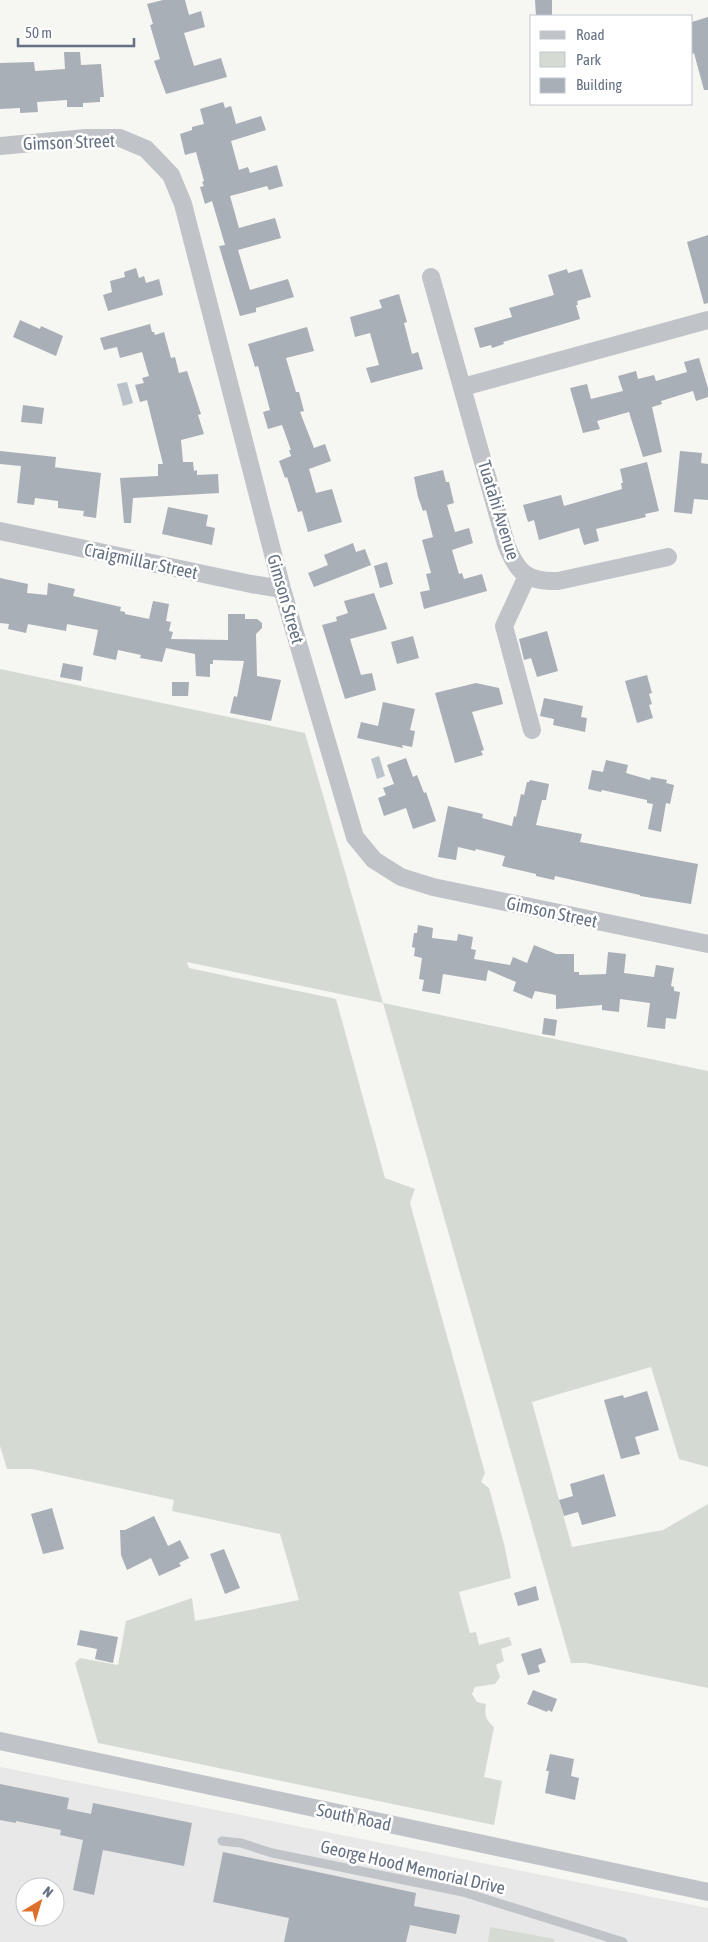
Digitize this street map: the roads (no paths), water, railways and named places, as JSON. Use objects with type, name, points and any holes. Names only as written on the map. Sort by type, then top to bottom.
[{"type":"street","name":"Gimson Street","points":[[0,146],[86,138],[120,138],[146,149],[171,175],[183,204],[282,589],[356,837],[374,860],[401,877],[433,887],[708,944]]},
{"type":"street","name":"Tuatahi Avenue","points":[[431,277],[506,544],[514,564],[527,576],[543,582],[558,581],[668,557]]},
{"type":"street","points":[[463,387],[708,320]]},
{"type":"street","name":"Craigmillar Street","points":[[0,531],[282,589]]},
{"type":"street","points":[[527,576],[504,626],[532,730]]},
{"type":"street","name":"South Road","points":[[0,1742],[708,1892]]},
{"type":"lane","name":"George Hood Memorial Drive","points":[[222,1841],[241,1843],[272,1853],[463,1892],[623,1942]]}]
